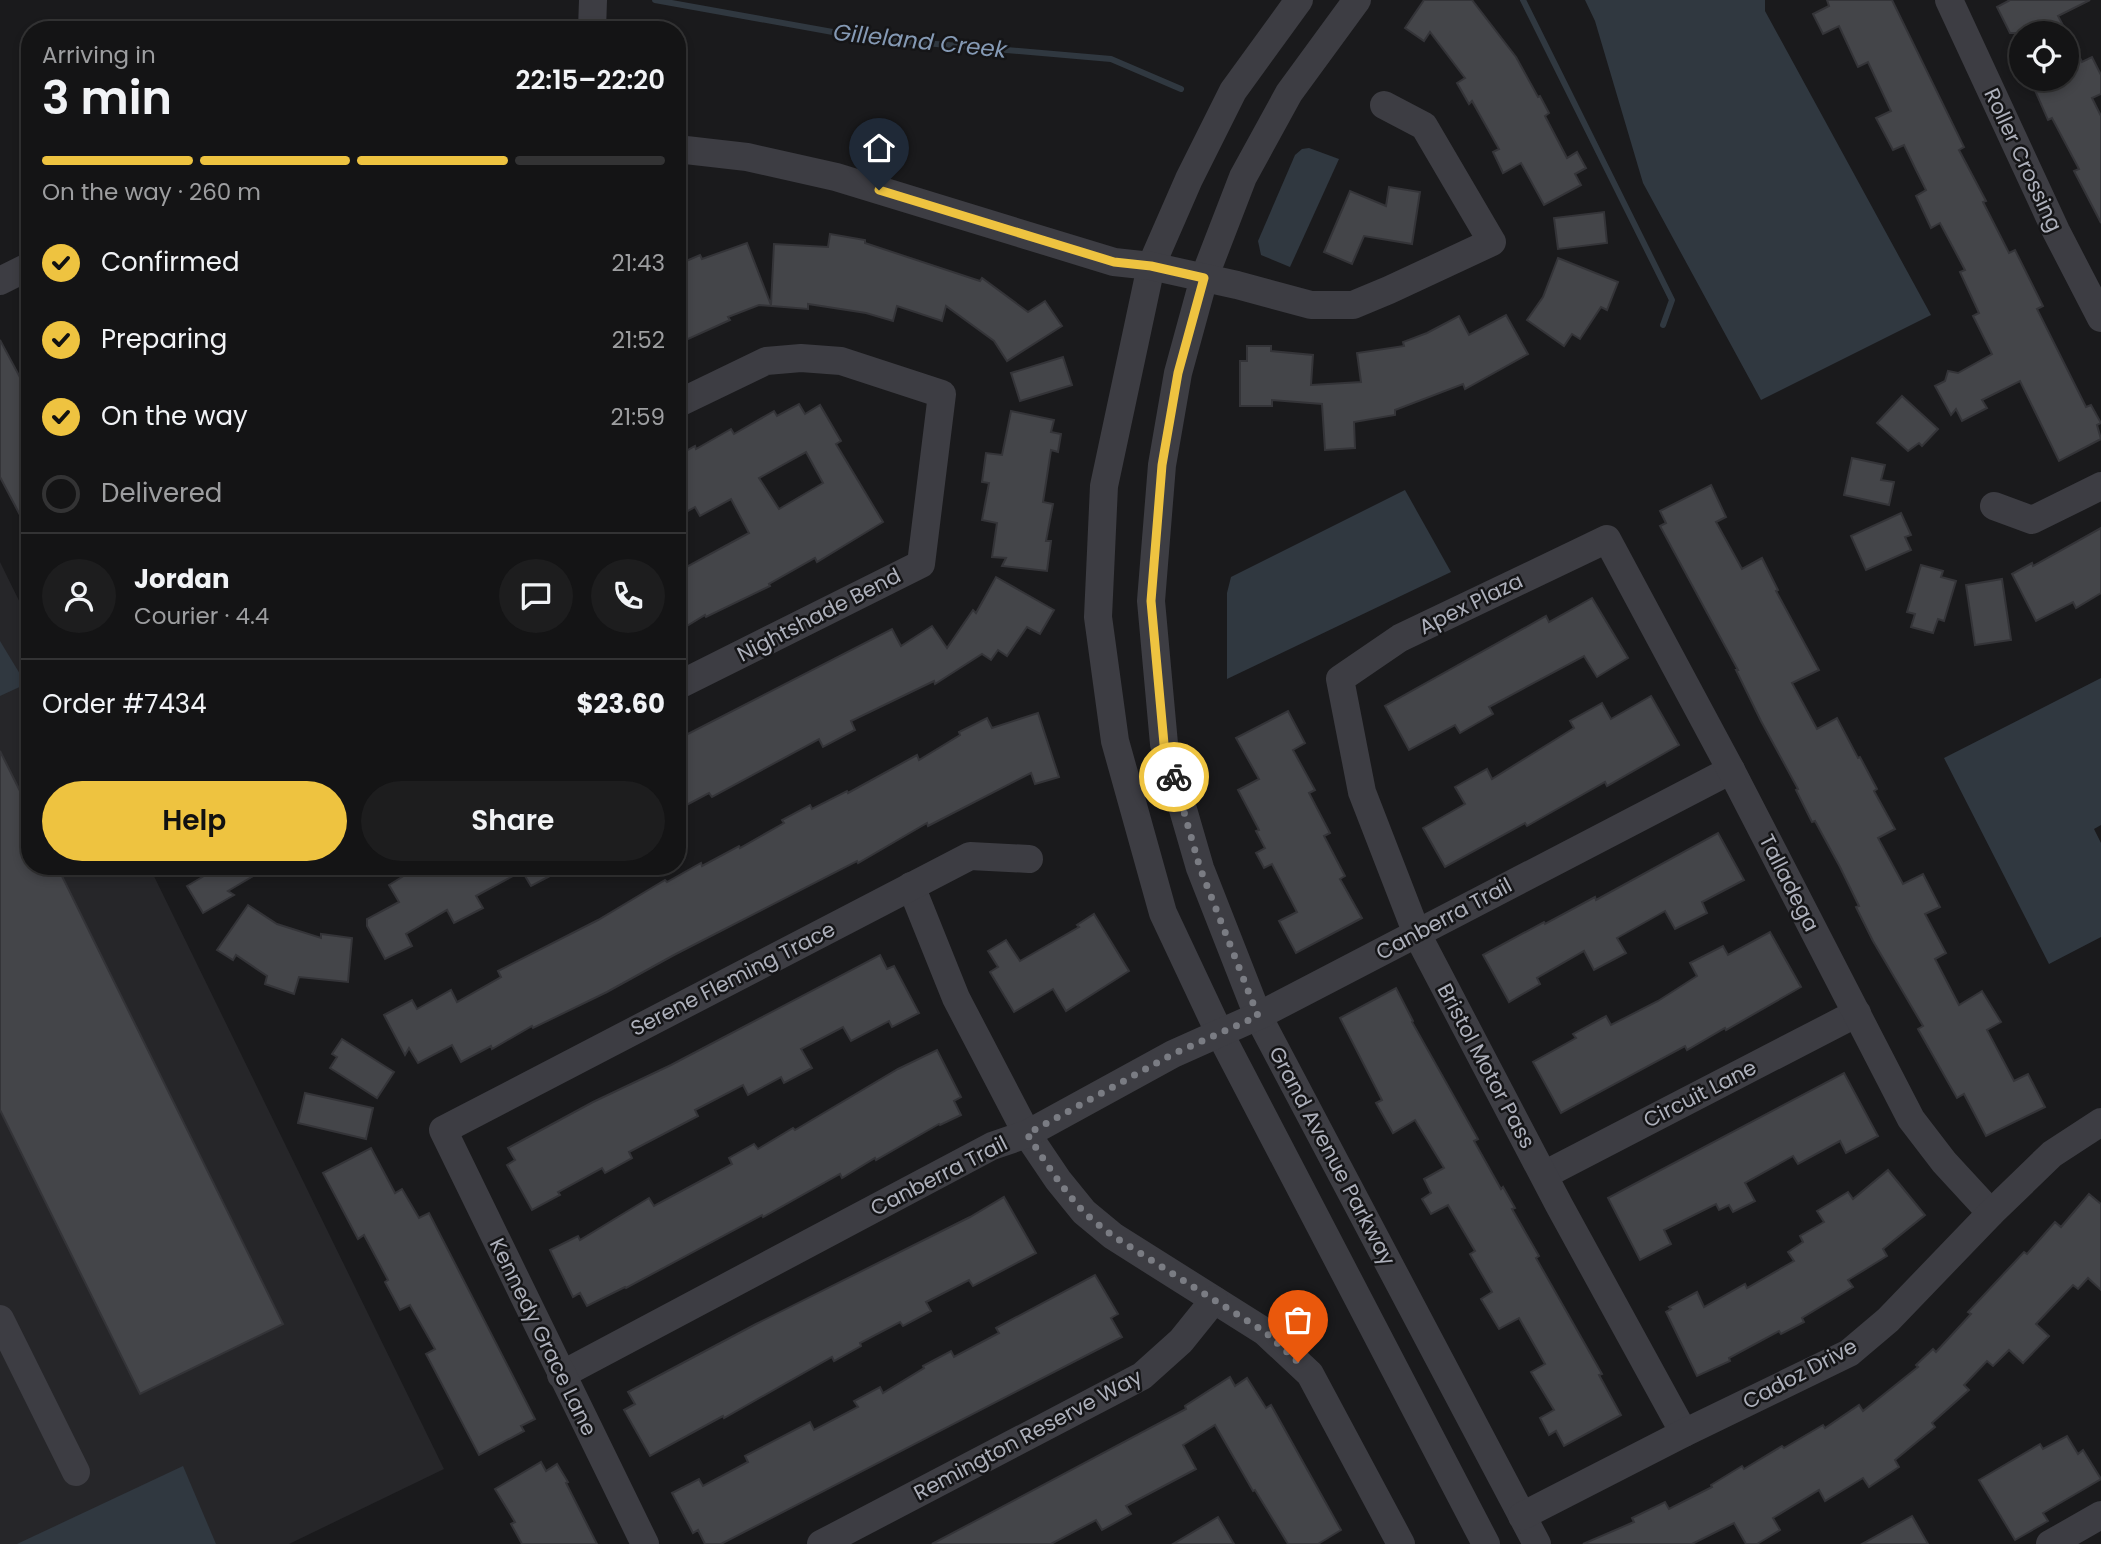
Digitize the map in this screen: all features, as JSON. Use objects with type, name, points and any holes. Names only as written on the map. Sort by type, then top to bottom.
[{"type":"street","points":[[592,21],[593,0]]},
{"type":"street","name":"Grand Avenue Parkway","points":[[1299,0],[1233,91],[1189,179],[1151,266],[1104,485],[1098,617],[1115,741],[1163,913],[1219,1032],[1486,1544]]},
{"type":"street","name":"Grand Avenue Parkway","points":[[1357,0],[1289,93],[1243,177],[1204,278],[1178,373],[1162,465],[1151,601],[1164,744],[1200,868],[1258,1016],[1537,1544]]},
{"type":"street","name":"Roller Crossing","points":[[1949,0],[2056,231],[2101,318]]},
{"type":"street","points":[[686,150],[747,157],[836,177],[1114,262],[1151,266],[1311,305],[1353,304],[1492,242],[1424,126],[1384,105]]},
{"type":"street","name":"Nightshade Bend","points":[[686,400],[765,361],[801,358],[841,361],[942,394],[921,564],[686,682]]},
{"type":"street","points":[[1994,506],[2032,520],[2101,486]]},
{"type":"street","name":"Apex Plaza","points":[[1340,679],[1401,638],[1607,539]]},
{"type":"street","name":"Talladega","points":[[1607,539],[1731,770],[1911,1119],[1944,1162],[1991,1213]]},
{"type":"street","name":"Bristol Motor Pass","points":[[1340,679],[1362,792],[1417,934],[1684,1433]]},
{"type":"street","name":"Canberra Trail","points":[[561,1375],[992,1146],[1027,1134],[1173,1054],[1258,1016],[1731,770]]},
{"type":"street","name":"Serene Fleming Trace","points":[[443,1130],[970,856],[1029,859]]},
{"type":"street","points":[[911,886],[956,998],[1027,1134],[1058,1180],[1084,1212],[1113,1236],[1265,1332],[1310,1374],[1401,1544]]},
{"type":"street","name":"Circuit Lane","points":[[1544,1175],[1857,1013]]},
{"type":"street","name":"Cadoz Drive","points":[[1522,1516],[1849,1353],[1888,1320],[2052,1153],[2101,1122]]},
{"type":"street","name":"Kennedy Grace Lane","points":[[443,1130],[645,1544]]},
{"type":"street","name":"Remington Reserve Way","points":[[821,1544],[1142,1376],[1181,1341],[1214,1300]]},
{"type":"street","points":[[0,1319],[76,1472]]},
{"type":"street","points":[[2050,1544],[2101,1515]]},
{"type":"shaded area","points":[[1585,0],[1765,0],[1765,11],[1931,315],[1761,400],[1643,183],[1595,21]]},
{"type":"shaded area","points":[[1309,148],[1339,159],[1290,267],[1261,255],[1258,241],[1295,155],[1302,149]]},
{"type":"shaded area","points":[[1405,490],[1451,572],[1227,679],[1227,593],[1231,577]]},
{"type":"shaded area","points":[[0,562],[21,605],[21,875],[153,875],[444,1469],[289,1544],[0,1544]]},
{"type":"shaded area","points":[[0,641],[21,676],[21,686],[0,696]]},
{"type":"shaded area","points":[[2101,678],[2101,825],[2094,829],[2101,843],[2101,937],[2049,964],[1944,758]]},
{"type":"shaded area","points":[[183,1466],[216,1544],[17,1544]]},
{"type":"building","points":[[1424,0],[1472,0],[1516,57],[1538,97],[1540,96],[1549,113],[1545,116],[1567,158],[1577,152],[1586,168],[1575,174],[1581,185],[1544,205],[1521,163],[1503,173],[1493,152],[1499,149],[1472,101],[1469,104],[1457,83],[1465,78],[1430,32],[1424,41],[1405,28]]},
{"type":"building","points":[[1827,0],[1892,0],[1964,147],[1959,150],[1986,201],[1983,202],[2009,253],[2015,250],[2043,306],[2037,309],[2086,407],[2091,405],[2101,423],[2097,425],[2101,439],[2059,461],[2020,381],[1982,400],[1987,408],[1962,421],[1956,409],[1951,415],[1935,386],[1945,381],[1948,371],[1958,373],[1992,354],[1973,316],[1979,313],[1960,272],[1965,270],[1940,223],[1931,228],[1916,196],[1926,190],[1904,145],[1893,150],[1876,118],[1891,111],[1868,62],[1858,67],[1839,26],[1823,34],[1813,14],[1829,6]]},
{"type":"building","points":[[2010,0],[2090,0],[2058,16],[2061,21],[2009,21],[2009,31],[1997,7]]},
{"type":"building","points":[[2079,56],[2082,62],[2092,57],[2101,75],[2101,94],[2092,98],[2101,116],[2101,223],[2074,171],[2079,169],[2052,118],[2048,120],[2035,91],[2079,91]]},
{"type":"building","points":[[1389,187],[1420,192],[1412,244],[1364,236],[1352,264],[1324,252],[1350,191],[1386,206]]},
{"type":"building","points":[[1604,212],[1607,243],[1558,249],[1554,218]]},
{"type":"building","points":[[830,234],[865,240],[865,243],[980,281],[982,278],[1028,312],[1045,301],[1062,326],[1007,361],[994,341],[946,306],[942,321],[897,306],[893,321],[866,313],[808,304],[808,309],[759,305],[728,317],[730,320],[686,340],[686,261],[700,255],[702,259],[747,243],[771,305],[774,244],[828,247]]},
{"type":"building","points":[[1558,258],[1618,282],[1607,310],[1601,307],[1580,339],[1572,334],[1564,346],[1527,320],[1543,297]]},
{"type":"building","points":[[1506,315],[1528,354],[1465,389],[1463,384],[1395,410],[1395,415],[1354,422],[1355,448],[1325,450],[1322,404],[1272,400],[1272,406],[1240,406],[1240,361],[1247,361],[1247,346],[1271,346],[1271,351],[1313,355],[1311,385],[1361,382],[1357,353],[1404,346],[1403,342],[1459,316],[1469,335]]},
{"type":"building","points":[[0,340],[21,379],[21,517],[0,477]]},
{"type":"building","points":[[1063,357],[1072,385],[1020,401],[1011,373]]},
{"type":"building","points":[[1902,396],[1938,429],[1922,446],[1919,443],[1908,451],[1877,423]]},
{"type":"building","points":[[799,404],[805,414],[820,405],[841,441],[836,444],[883,522],[817,562],[815,558],[769,584],[770,586],[706,617],[705,615],[686,627],[686,567],[749,533],[731,499],[700,516],[695,507],[686,512],[686,451],[695,446],[696,449],[731,429],[734,434],[774,411],[777,416]],"holes":[[[806,452],[823,483],[779,509],[759,478]]]},
{"type":"building","points":[[1011,411],[1054,420],[1051,432],[1061,434],[1058,452],[1051,450],[1043,502],[1053,504],[1046,541],[1051,541],[1047,571],[1002,566],[1006,558],[992,557],[997,523],[982,520],[989,483],[982,482],[986,453],[1002,455]]},
{"type":"building","points":[[1852,458],[1885,465],[1881,480],[1894,482],[1889,505],[1844,495]]},
{"type":"building","points":[[1711,485],[1726,517],[1716,522],[1742,569],[1762,558],[1778,590],[1776,591],[1819,670],[1792,683],[1817,729],[1837,718],[1877,789],[1874,791],[1895,829],[1878,838],[1903,884],[1923,874],[1940,907],[1925,914],[1946,953],[1935,959],[1959,1005],[1982,991],[2001,1022],[1987,1030],[2014,1081],[2028,1074],[2045,1107],[1986,1136],[1964,1094],[1957,1098],[1918,1029],[1923,1026],[1873,941],[1840,867],[1815,821],[1812,822],[1738,670],[1660,526],[1666,523],[1660,511]]},
{"type":"building","points":[[1901,513],[1911,535],[1905,537],[1911,550],[1866,570],[1851,536]]},
{"type":"building","points":[[2101,528],[2101,593],[2076,608],[2073,602],[2036,621],[2012,574],[2032,563],[2033,566]]},
{"type":"building","points":[[1921,565],[1943,571],[1941,577],[1956,581],[1944,621],[1938,619],[1933,633],[1911,627],[1915,614],[1907,612]]},
{"type":"building","points":[[996,577],[1054,610],[1040,634],[1027,627],[1007,656],[998,650],[991,660],[982,654],[935,684],[934,681],[851,721],[855,730],[823,747],[819,739],[712,797],[709,793],[686,805],[686,735],[892,629],[901,646],[932,626],[947,648],[973,610],[976,613]]},
{"type":"building","points":[[2002,579],[2011,640],[1975,645],[1966,585]]},
{"type":"building","points":[[1592,598],[1628,658],[1597,677],[1584,656],[1489,707],[1493,714],[1460,733],[1455,725],[1409,750],[1385,706],[1546,616],[1549,622]]},
{"type":"building","points":[[1651,696],[1679,745],[1607,786],[1605,782],[1527,826],[1525,823],[1445,867],[1423,828],[1465,804],[1455,787],[1487,769],[1492,779],[1574,728],[1570,721],[1602,703],[1611,719]]},
{"type":"building","points":[[1288,711],[1305,743],[1293,750],[1315,790],[1309,793],[1330,833],[1324,836],[1345,876],[1340,879],[1362,918],[1296,953],[1279,921],[1297,912],[1272,864],[1264,868],[1256,853],[1265,848],[1256,831],[1259,830],[1238,790],[1259,779],[1236,738]]},
{"type":"building","points":[[1038,713],[1059,777],[1035,784],[1031,773],[928,826],[927,823],[858,863],[857,861],[674,955],[607,992],[461,1062],[452,1045],[418,1063],[409,1048],[405,1055],[384,1015],[412,1000],[417,1009],[451,990],[457,1002],[501,977],[498,971],[598,920],[665,880],[667,882],[680,875],[686,875],[686,871],[701,863],[702,866],[739,846],[740,848],[810,805],[812,809],[847,791],[848,793],[917,755],[919,760],[960,735],[959,732],[987,718],[992,728]]},
{"type":"building","points":[[0,751],[21,793],[21,875],[61,875],[283,1324],[140,1394],[0,1110]]},
{"type":"building","points":[[1718,833],[1744,880],[1702,902],[1707,913],[1675,929],[1665,911],[1617,938],[1626,953],[1594,970],[1584,951],[1537,978],[1540,984],[1509,1002],[1483,955],[1595,897],[1596,900]]},
{"type":"building","points":[[255,875],[228,891],[234,895],[203,913],[187,886],[204,876]]},
{"type":"building","points":[[405,875],[515,875],[476,896],[483,908],[454,923],[447,910],[406,934],[412,946],[385,959],[367,926],[367,919],[399,902],[389,885]]},
{"type":"building","points":[[524,875],[552,875],[531,886]]},
{"type":"building","points":[[248,905],[277,924],[321,938],[321,934],[352,938],[348,982],[299,977],[294,994],[265,984],[267,976],[236,955],[233,960],[217,950]]},
{"type":"building","points":[[1094,914],[1129,971],[1066,1011],[1053,989],[1014,1012],[990,972],[998,967],[988,951],[1006,940],[1020,961],[1079,927],[1077,925]]},
{"type":"building","points":[[1770,932],[1801,987],[1726,1030],[1725,1028],[1687,1050],[1685,1046],[1561,1113],[1533,1062],[1576,1038],[1573,1034],[1606,1016],[1611,1025],[1658,1001],[1697,976],[1690,963],[1723,946],[1728,955]]},
{"type":"building","points":[[880,955],[887,969],[894,966],[919,1013],[892,1027],[889,1021],[851,1041],[843,1027],[801,1049],[812,1068],[784,1083],[781,1077],[748,1095],[743,1085],[695,1110],[698,1116],[629,1152],[632,1158],[605,1173],[602,1168],[532,1210],[507,1165],[515,1160],[508,1148]]},
{"type":"building","points":[[1396,988],[1412,1022],[1478,1139],[1474,1141],[1515,1208],[1512,1209],[1539,1256],[1536,1258],[1602,1374],[1599,1375],[1621,1415],[1564,1446],[1556,1431],[1549,1435],[1540,1418],[1554,1410],[1531,1372],[1545,1364],[1519,1318],[1499,1329],[1481,1299],[1492,1292],[1470,1254],[1475,1251],[1448,1205],[1431,1214],[1422,1199],[1431,1193],[1424,1179],[1444,1168],[1415,1120],[1393,1133],[1376,1103],[1382,1100],[1340,1018]]},
{"type":"building","points":[[342,1039],[394,1072],[377,1098],[330,1068],[337,1057],[332,1054]]},
{"type":"building","points":[[937,1050],[961,1097],[954,1101],[961,1115],[939,1124],[842,1178],[840,1174],[626,1288],[587,1306],[580,1293],[573,1297],[550,1250],[578,1236],[580,1240],[649,1198],[654,1206],[732,1164],[729,1158],[754,1144],[758,1149],[793,1128],[795,1130],[898,1069]]},
{"type":"building","points":[[1844,1073],[1878,1136],[1846,1153],[1840,1141],[1798,1164],[1793,1156],[1745,1183],[1755,1201],[1733,1212],[1729,1205],[1719,1210],[1716,1204],[1664,1230],[1671,1244],[1640,1260],[1608,1198]]},
{"type":"building","points":[[305,1093],[373,1108],[366,1139],[298,1123]]},
{"type":"building","points":[[371,1148],[395,1193],[402,1189],[419,1218],[429,1213],[535,1419],[521,1426],[524,1431],[479,1455],[426,1354],[435,1349],[410,1305],[400,1310],[385,1282],[388,1280],[364,1235],[358,1239],[323,1173]]},
{"type":"building","points":[[1888,1170],[1925,1215],[1883,1249],[1887,1256],[1848,1280],[1853,1287],[1802,1318],[1804,1322],[1781,1334],[1779,1331],[1729,1358],[1730,1361],[1697,1376],[1666,1312],[1671,1309],[1669,1307],[1697,1292],[1704,1307],[1745,1284],[1747,1288],[1794,1261],[1788,1252],[1803,1242],[1800,1236],[1824,1222],[1817,1211],[1848,1192],[1853,1199]]},
{"type":"building","points":[[2089,1194],[2101,1204],[2101,1290],[2088,1278],[2078,1289],[2073,1285],[2036,1324],[2049,1336],[2023,1363],[2009,1350],[1993,1366],[1987,1361],[1964,1385],[1969,1390],[1932,1423],[1935,1427],[1895,1460],[1899,1467],[1869,1487],[1863,1478],[1825,1501],[1819,1490],[1773,1518],[1780,1530],[1757,1544],[1746,1544],[1734,1523],[1692,1544],[1583,1544],[1634,1522],[1632,1518],[1665,1502],[1669,1509],[1712,1487],[1711,1485],[1742,1466],[1744,1469],[1823,1425],[1825,1428],[1859,1405],[1863,1411],[1918,1367],[1916,1365],[1933,1349],[1936,1352],[1971,1314],[1968,1312],[2024,1252],[2027,1254],[2055,1222],[2061,1227]]},
{"type":"building","points":[[1004,1197],[1036,1253],[973,1286],[969,1280],[926,1302],[931,1311],[903,1326],[900,1322],[860,1343],[861,1346],[834,1361],[832,1357],[650,1456],[624,1410],[635,1404],[628,1392],[756,1324],[970,1217]]},
{"type":"building","points":[[1095,1275],[1118,1314],[1111,1318],[1122,1337],[721,1544],[705,1544],[698,1530],[693,1533],[672,1493],[699,1479],[703,1486],[748,1462],[745,1456],[810,1422],[814,1430],[858,1407],[854,1401],[880,1387],[883,1393],[951,1351],[954,1357],[999,1333],[996,1328]]},
{"type":"building","points":[[1230,1377],[1235,1386],[1247,1378],[1266,1408],[1271,1405],[1341,1530],[1318,1544],[1288,1544],[1255,1490],[1253,1491],[1215,1425],[1183,1445],[1196,1469],[1126,1506],[1131,1514],[1102,1530],[1096,1520],[1051,1544],[932,1544],[1186,1409],[1185,1406]]},
{"type":"building","points":[[2067,1436],[2078,1454],[2083,1450],[2101,1479],[2043,1513],[2048,1521],[2015,1540],[1979,1480],[2040,1444],[2043,1449]]},
{"type":"building","points":[[541,1462],[546,1471],[557,1464],[597,1544],[522,1544],[511,1524],[515,1522],[495,1489]]},
{"type":"building","points":[[1912,1516],[1928,1544],[1862,1544]]},
{"type":"building","points":[[1218,1517],[1234,1544],[1173,1544]]},
{"type":"waterway","name":"Gilleland Creek","points":[[655,0],[866,38],[1111,59],[1181,89]]},
{"type":"waterway","points":[[1523,0],[1672,300],[1663,325]]},
{"type":"way so far","points":[[1174,777],[1200,868],[1258,1016],[1173,1054],[1027,1134],[1058,1180],[1084,1212],[1098,1224],[1265,1332],[1298,1362]]},
{"type":"route","points":[[879,190],[1114,262],[1151,266],[1204,278],[1178,373],[1162,465],[1151,601],[1164,744],[1174,777]]}]
